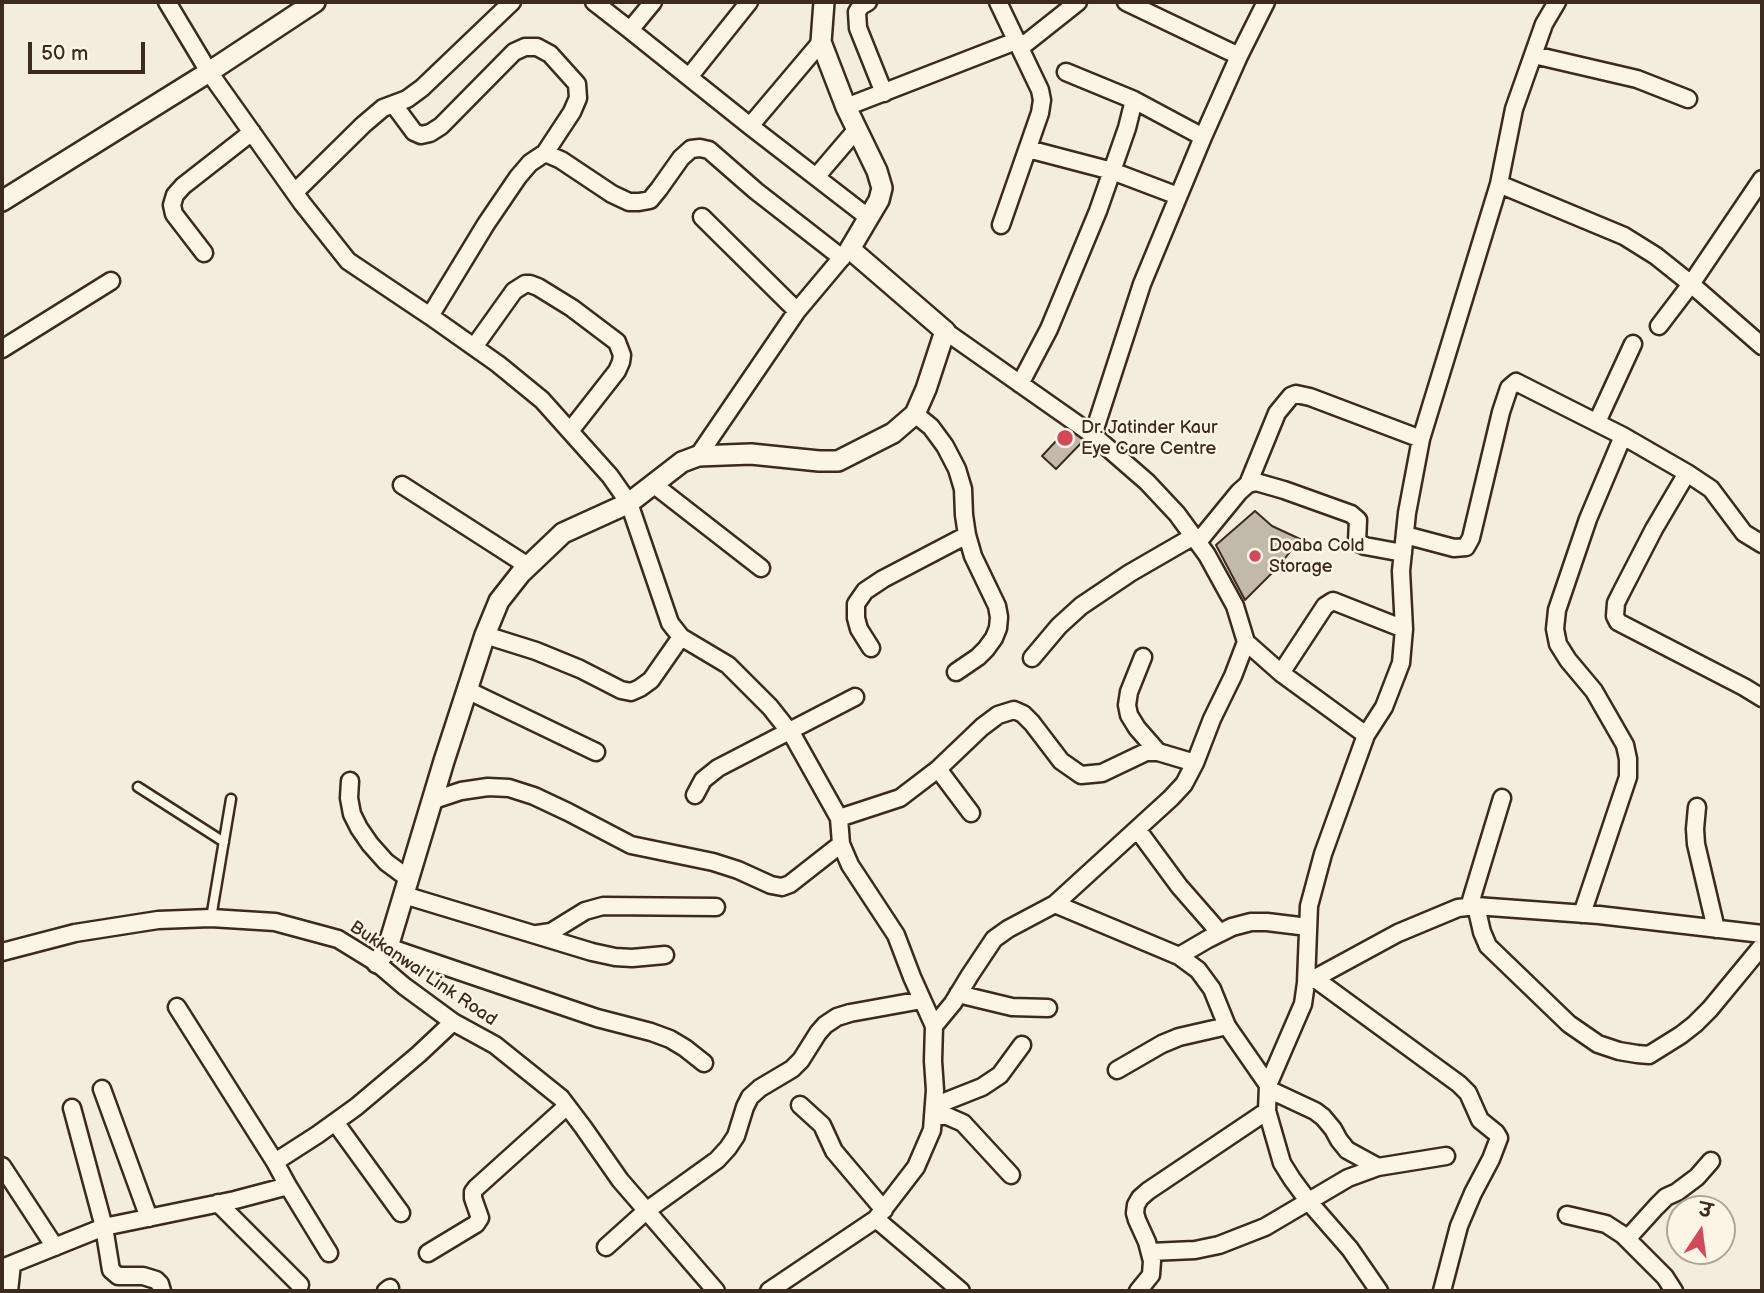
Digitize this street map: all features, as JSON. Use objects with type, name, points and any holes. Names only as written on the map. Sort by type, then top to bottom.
[{"type":"street","points":[[167,2],[209,72],[348,261],[474,347],[542,400],[610,476],[629,503],[670,623],[681,637],[728,665],[770,707],[789,731],[839,818],[841,844],[850,865],[896,935],[934,1026],[935,1090],[932,1130],[916,1167],[880,1214],[769,1291]]},
{"type":"street","points":[[3,198],[209,72],[315,2]]},
{"type":"street","points":[[295,192],[373,116],[422,88],[512,2]]},
{"type":"street","points":[[594,2],[869,218]]},
{"type":"street","points":[[630,30],[653,2]]},
{"type":"street","points":[[690,77],[749,2]]},
{"type":"street","points":[[698,456],[797,311],[846,253],[879,200],[881,180],[846,107],[821,42],[824,2]]},
{"type":"street","points":[[868,2],[857,12],[858,28],[884,93]]},
{"type":"street","points":[[998,2],[1040,90],[1042,100],[1040,113],[1001,225]]},
{"type":"street","points":[[846,107],[1018,45],[1078,2]]},
{"type":"street","points":[[1126,2],[1239,56]]},
{"type":"street","points":[[1093,435],[1142,284],[1203,137],[1266,2]]},
{"type":"street","points":[[1379,1291],[1350,1249],[1309,1202],[1282,1163],[1267,1111],[1268,1087],[1303,1004],[1310,980],[1309,906],[1323,854],[1366,735],[1384,707],[1401,663],[1404,629],[1401,571],[1407,513],[1421,439],[1499,184],[1514,109],[1544,24],[1556,2]]},
{"type":"street","points":[[750,126],[821,42]]},
{"type":"street","points":[[394,105],[414,132],[421,135],[430,134],[514,52],[525,47],[537,47],[550,54],[577,84],[578,98],[572,112],[545,153],[530,163],[518,177],[430,316]]},
{"type":"street","points":[[1534,55],[1637,79],[1688,99]]},
{"type":"street","points":[[1066,72],[1134,100],[1203,137]]},
{"type":"street","points":[[1020,384],[1049,329],[1098,211],[1134,100]]},
{"type":"street","points":[[816,177],[857,129]]},
{"type":"street","points":[[204,253],[174,214],[172,205],[175,195],[252,132]]},
{"type":"street","points":[[545,153],[561,160],[612,194],[629,202],[639,202],[650,200],[681,158],[691,149],[709,150],[756,191],[846,253],[945,331],[1093,435],[1147,482],[1177,514],[1207,555],[1234,607],[1246,642],[1281,673],[1366,735]]},
{"type":"street","points":[[1027,149],[1112,171],[1178,197]]},
{"type":"street","points":[[1659,326],[1691,284],[1762,179]]},
{"type":"street","points":[[1499,184],[1624,236],[1656,256],[1762,346]]},
{"type":"street","points":[[702,217],[797,311]]},
{"type":"street","points":[[2,349],[111,282]]},
{"type":"street","points":[[474,347],[514,291],[525,284],[538,287],[572,308],[617,342],[622,355],[617,371],[570,431]]},
{"type":"street","points":[[704,1063],[670,1039],[651,1032],[383,955],[485,635],[499,601],[521,573],[563,534],[629,503],[682,462],[698,456],[751,454],[838,461],[893,433],[915,414],[945,331]]},
{"type":"street","points":[[1597,422],[1633,344]]},
{"type":"street","points":[[1405,535],[1454,548],[1466,547],[1471,538],[1501,411],[1509,388],[1513,383],[1520,382],[1623,436],[1711,489],[1744,533],[1762,544]]},
{"type":"street","points":[[1032,658],[1059,626],[1082,606],[1130,573],[1196,539],[1248,484],[1277,413],[1290,396],[1296,394],[1310,397],[1421,439]]},
{"type":"street","points":[[915,414],[931,427],[957,469],[963,489],[967,535],[973,556],[997,606],[999,617],[994,638],[986,649],[957,671]]},
{"type":"street","points":[[1582,914],[1628,777],[1628,759],[1625,745],[1594,691],[1567,660],[1558,644],[1555,629],[1557,610],[1588,519],[1623,436]]},
{"type":"street","points":[[1687,473],[1654,529],[1616,603],[1615,616],[1618,622],[1762,698]]},
{"type":"street","points":[[1248,484],[1256,482],[1269,485],[1351,514],[1358,520],[1357,542],[1403,554]]},
{"type":"street","points":[[653,484],[761,568]]},
{"type":"street","points":[[402,485],[528,566]]},
{"type":"street","points":[[871,648],[859,629],[856,618],[856,604],[865,591],[967,535]]},
{"type":"street","points":[[1281,673],[1325,606],[1333,601],[1404,629]]},
{"type":"street","points":[[485,635],[536,651],[621,690],[631,692],[650,680],[681,637]]},
{"type":"street","points":[[934,1026],[953,1003],[994,939],[1055,904],[1184,783],[1246,642]]},
{"type":"street","points":[[1143,657],[1129,692],[1127,705],[1129,715],[1137,728],[1158,752]]},
{"type":"street","points":[[467,690],[596,752]]},
{"type":"street","points":[[695,795],[710,773],[855,697]]},
{"type":"street","points":[[839,818],[900,798],[938,769],[982,727],[998,715],[1014,710],[1032,723],[1060,761],[1081,775],[1102,773],[1146,752],[1158,752],[1195,763]]},
{"type":"street","points":[[938,769],[971,813]]},
{"type":"street","points":[[350,781],[352,814],[359,828],[406,887],[534,934],[615,957],[665,955]]},
{"type":"street","points":[[434,800],[461,791],[488,787],[509,788],[545,801],[631,845],[713,862],[782,887],[801,876],[841,844]]},
{"type":"street","points":[[1502,798],[1473,906],[1482,932],[1488,946],[1569,1024],[1598,1044],[1619,1051],[1649,1055],[1695,1024],[1762,946]]},
{"type":"street","points":[[1697,807],[1696,844],[1716,929]]},
{"type":"street","points":[[1137,829],[1179,886],[1220,933]]},
{"type":"street","points":[[1055,904],[1179,956],[1198,970],[1212,989],[1227,1026],[1268,1087],[1315,1111],[1328,1123],[1347,1150],[1378,1167]]},
{"type":"street","points":[[534,934],[551,932],[585,911],[603,906],[716,907]]},
{"type":"street","points":[[1310,980],[1398,933],[1458,908],[1473,906],[1582,914],[1762,934]]},
{"type":"street","name":"Bukkanwal Link Road","points":[[2,953],[89,931],[158,920],[211,918],[275,922],[326,935],[383,955],[404,986],[453,1022],[495,1045],[561,1098],[620,1180],[716,1291]]},
{"type":"street","points":[[1179,956],[1232,927],[1251,922],[1308,927]]},
{"type":"street","points":[[1310,980],[1458,1084],[1468,1093],[1480,1120],[1499,1138],[1460,1226],[1442,1291]]},
{"type":"street","points":[[958,994],[1012,1007],[1048,1008]]},
{"type":"street","points":[[606,1247],[646,1211],[717,1160],[728,1149],[736,1136],[750,1097],[792,1069],[825,1025],[850,1013],[922,1000]]},
{"type":"street","points":[[177,1007],[329,1253]]},
{"type":"street","points":[[275,1162],[356,1107],[453,1022]]},
{"type":"street","points":[[1117,1070],[1179,1037],[1227,1026]]},
{"type":"street","points":[[933,1111],[1000,1075],[1022,1045]]},
{"type":"street","points":[[102,1090],[149,1218]]},
{"type":"street","points":[[428,1253],[476,1224],[480,1218],[473,1192],[476,1188],[567,1105]]},
{"type":"street","points":[[800,1105],[822,1125],[834,1151],[880,1214],[961,1291]]},
{"type":"street","points":[[72,1108],[104,1227],[109,1266],[118,1276],[156,1280],[162,1291]]},
{"type":"street","points":[[933,1111],[963,1123],[1011,1175]]},
{"type":"street","points":[[1138,1291],[1151,1275],[1152,1261],[1135,1213],[1140,1198],[1267,1111]]},
{"type":"street","points":[[335,1122],[401,1213]]},
{"type":"street","points":[[1150,1252],[1195,1250],[1219,1245],[1265,1227],[1348,1178],[1378,1167],[1446,1156]]},
{"type":"street","points":[[1627,1239],[1666,1197],[1697,1177],[1711,1161]]},
{"type":"street","points":[[2,1166],[55,1247]]},
{"type":"street","points":[[9,1291],[7,1266],[104,1227],[288,1186]]},
{"type":"street","points":[[218,1203],[300,1284]]},
{"type":"street","points":[[1567,1215],[1606,1224],[1627,1239],[1665,1277],[1674,1291]]},
{"type":"lane","points":[[138,787],[224,842]]},
{"type":"lane","points":[[211,918],[231,799]]},
{"type":"building","points":[[1072,424],[1086,438],[1056,469],[1042,456]]},
{"type":"building","name":"Doaba Cold Storage","points":[[1255,511],[1272,526],[1300,539],[1279,566],[1245,600],[1216,545]]},
{"type":"place","name":"Dr. Jatinder Kaur Eye Care Centre","points":[[1065,438]]},
{"type":"place","name":"Doaba Cold Storage","points":[[1255,556]]}]
